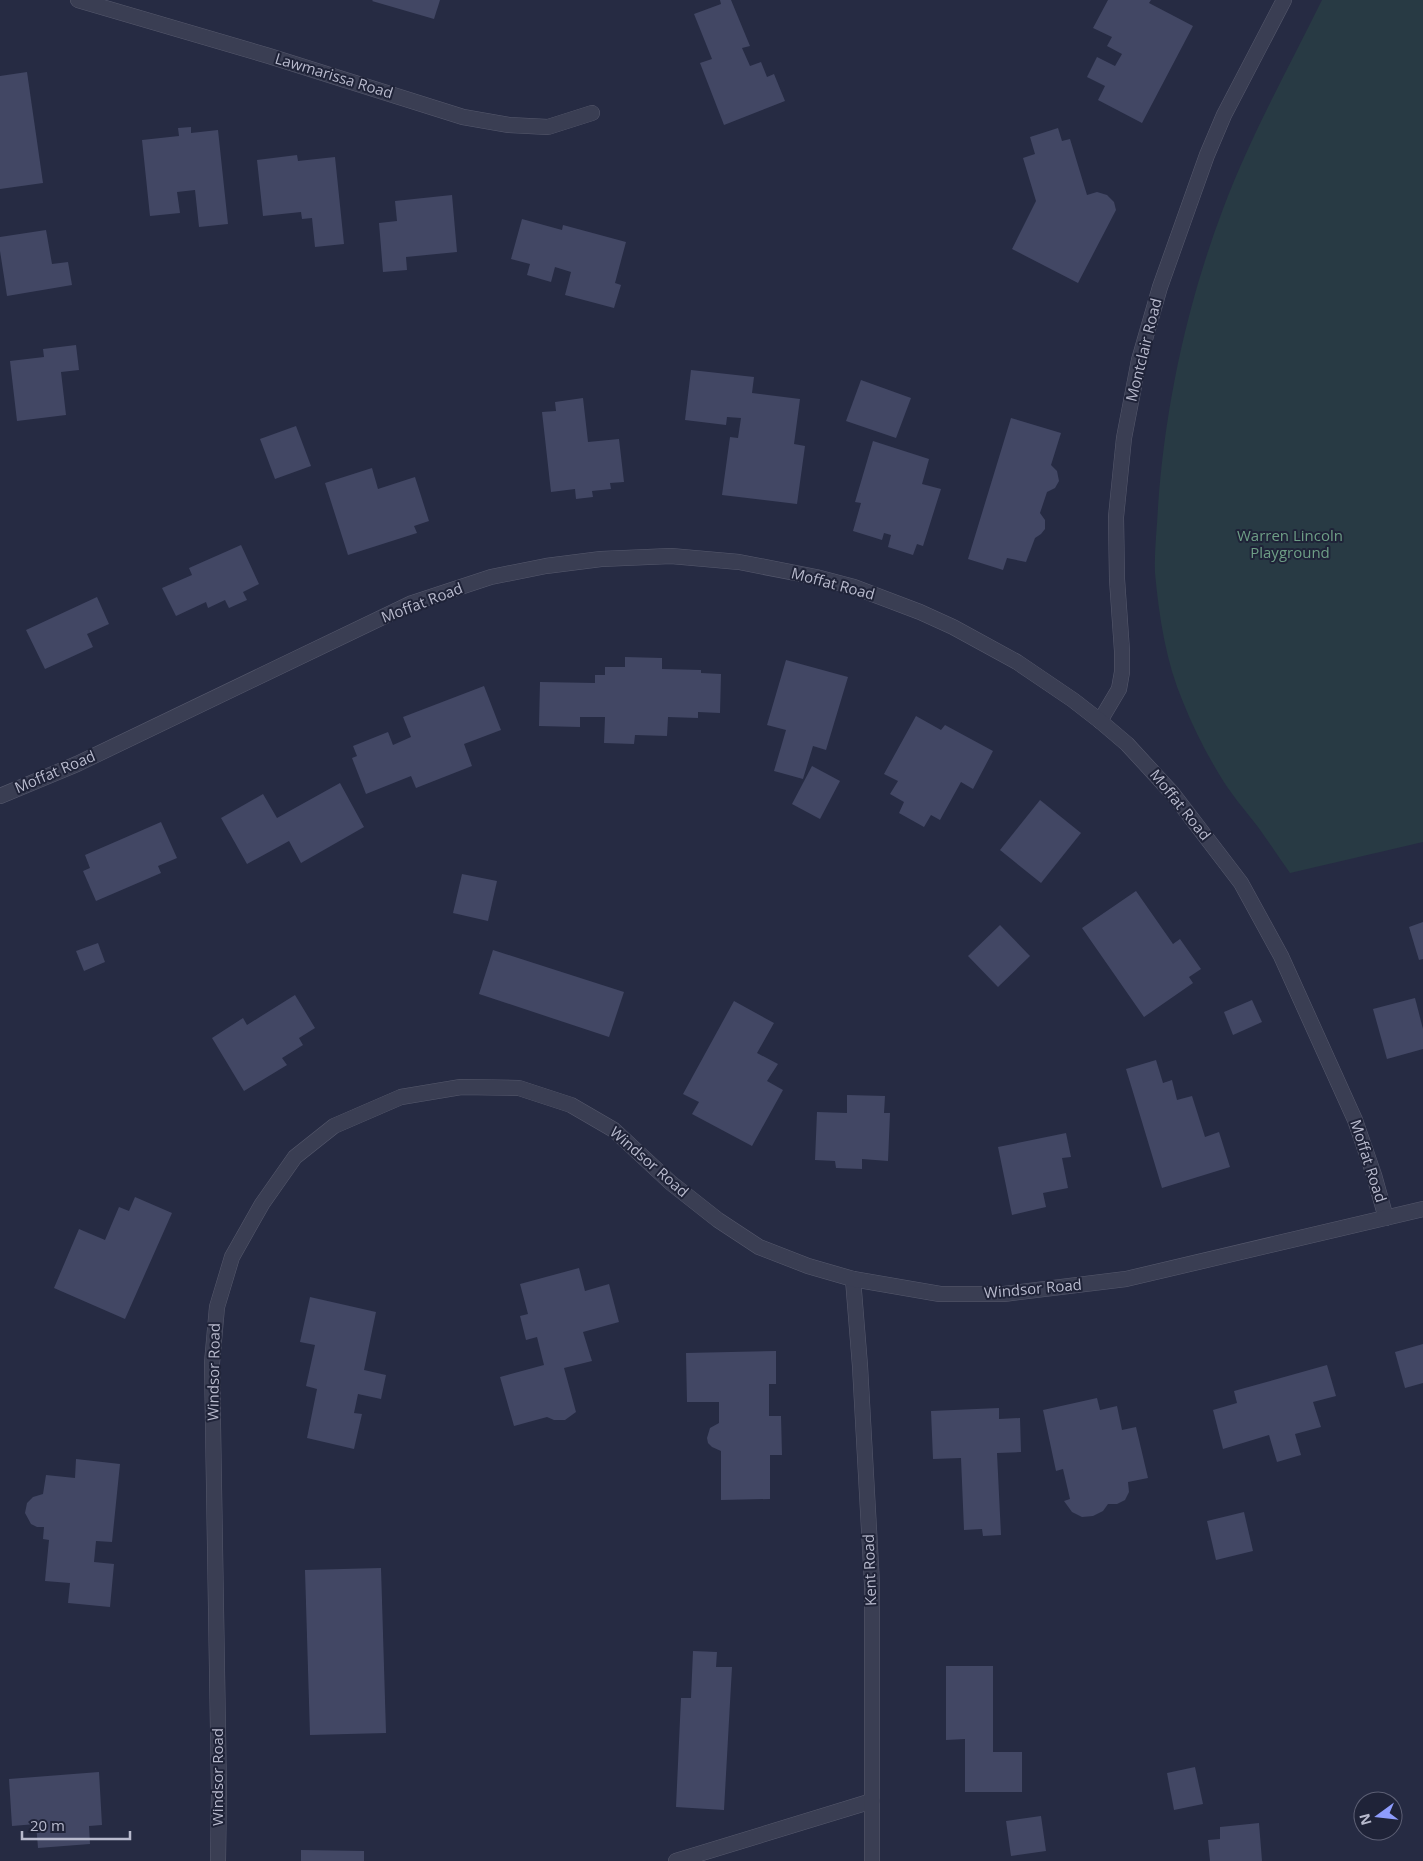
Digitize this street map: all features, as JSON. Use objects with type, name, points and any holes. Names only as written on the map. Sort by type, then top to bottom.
[{"type":"street","name":"Lawmarissa Road","points":[[78,0],[269,56],[463,117],[510,126],[548,127],[592,114]]},
{"type":"street","name":"Montclair Road","points":[[1100,721],[1118,689],[1122,672],[1116,564],[1116,517],[1124,438],[1139,360],[1163,279],[1207,155],[1231,99],[1284,0]]},
{"type":"street","name":"Moffat Road","points":[[0,796],[77,764],[412,603],[491,577],[546,566],[601,559],[671,556],[739,562],[816,577],[854,587],[920,612],[986,644],[1045,681],[1100,721],[1127,744],[1173,794],[1241,883],[1261,917],[1297,990],[1355,1120],[1374,1175],[1386,1218]]},
{"type":"street","name":"Windsor Road","points":[[218,1861],[219,1782],[212,1363],[217,1307],[232,1257],[262,1204],[295,1157],[334,1126],[401,1097],[461,1087],[519,1088],[571,1105],[614,1130],[672,1183],[718,1220],[759,1247],[808,1266],[852,1280],[940,1294],[1004,1294],[1126,1279],[1423,1209]]},
{"type":"street","name":"Kent Road","points":[[852,1280],[860,1366],[872,1584],[872,1861]]},
{"type":"street","points":[[676,1861],[872,1801]]},
{"type":"green space","name":"Warren Lincoln Playground","points":[[1322,0],[1423,0],[1423,842],[1290,873],[1223,781],[1195,730],[1177,687],[1164,639],[1155,573],[1155,557],[1161,469],[1172,393],[1188,318],[1199,281],[1223,209],[1245,156]]},
{"type":"building","points":[[373,0],[440,0],[434,19]]},
{"type":"building","points":[[720,0],[731,0],[750,46],[742,48],[750,66],[761,62],[767,77],[774,74],[785,101],[724,125],[700,63],[712,59],[694,14],[721,4]]},
{"type":"building","points":[[1108,0],[1151,0],[1149,3],[1193,26],[1142,123],[1098,100],[1105,86],[1087,77],[1097,57],[1115,66],[1122,54],[1107,46],[1112,37],[1093,28]]},
{"type":"building","points":[[27,72],[43,183],[0,189],[0,76]]},
{"type":"building","points":[[191,127],[191,133],[218,130],[228,224],[199,227],[195,190],[177,192],[180,213],[150,216],[142,140],[179,136],[178,128]]},
{"type":"building","points":[[1058,128],[1062,141],[1070,139],[1087,195],[1097,192],[1107,195],[1114,202],[1116,210],[1078,283],[1012,249],[1036,201],[1023,158],[1035,154],[1030,137]]},
{"type":"building","points":[[297,155],[298,161],[335,157],[344,244],[315,247],[312,218],[302,219],[301,212],[263,216],[257,160]]},
{"type":"building","points":[[452,195],[457,252],[406,257],[407,270],[383,272],[379,223],[397,221],[395,201]]},
{"type":"building","points":[[522,219],[562,230],[563,225],[626,242],[615,283],[621,285],[614,308],[565,295],[571,272],[555,267],[551,282],[527,275],[530,264],[511,259]]},
{"type":"building","points":[[46,230],[52,264],[68,262],[72,285],[7,296],[0,251],[0,237]]},
{"type":"building","points":[[76,345],[79,370],[61,372],[66,415],[17,421],[10,361],[44,357],[43,349]]},
{"type":"building","points":[[691,370],[754,377],[752,393],[800,399],[794,444],[805,446],[797,504],[722,495],[730,437],[738,438],[741,418],[727,417],[726,425],[685,420]]},
{"type":"building","points":[[861,380],[911,398],[896,438],[846,421]]},
{"type":"building","points":[[583,398],[588,442],[619,439],[624,482],[610,483],[611,489],[592,491],[593,497],[576,499],[575,489],[551,492],[542,412],[556,411],[555,402]]},
{"type":"building","points":[[1011,418],[1061,433],[1051,465],[1057,471],[1059,481],[1055,488],[1047,492],[1040,513],[1045,520],[1045,529],[1035,538],[1026,562],[1007,558],[1003,570],[968,559]]},
{"type":"building","points":[[296,426],[311,466],[275,479],[260,439]]},
{"type":"building","points":[[873,441],[929,459],[922,484],[941,489],[923,546],[917,544],[913,555],[888,547],[891,535],[884,533],[882,540],[853,531],[861,503],[855,502]]},
{"type":"building","points":[[372,468],[378,489],[415,477],[429,521],[414,526],[417,533],[348,555],[325,483]]},
{"type":"building","points":[[241,545],[259,584],[243,592],[247,600],[229,608],[225,600],[208,608],[206,602],[176,616],[162,588],[192,575],[189,568]]},
{"type":"building","points":[[97,597],[109,624],[87,634],[93,647],[45,669],[26,630]]},
{"type":"building","points":[[625,657],[662,658],[662,669],[701,670],[701,673],[721,674],[720,713],[698,712],[698,718],[668,717],[667,736],[635,735],[634,744],[604,743],[605,717],[580,717],[580,727],[539,726],[540,682],[595,683],[595,675],[605,675],[605,667],[625,667]]},
{"type":"building","points":[[786,660],[848,677],[826,750],[813,746],[803,779],[774,771],[786,730],[767,725]]},
{"type":"building","points":[[484,686],[501,730],[464,744],[472,766],[416,788],[411,776],[366,794],[352,758],[357,756],[353,746],[388,732],[393,745],[411,737],[403,717]]},
{"type":"building","points":[[916,716],[941,730],[945,725],[993,751],[973,789],[961,782],[940,820],[931,815],[924,827],[899,813],[904,802],[890,794],[898,781],[884,774]]},
{"type":"building","points":[[812,766],[840,781],[820,819],[792,804]]},
{"type":"building","points":[[340,783],[364,827],[301,863],[289,841],[247,864],[221,818],[263,794],[277,818]]},
{"type":"building","points":[[1040,800],[1081,833],[1041,883],[1000,850]]},
{"type":"building","points":[[161,822],[177,858],[158,866],[161,873],[96,901],[83,871],[90,868],[85,855]]},
{"type":"building","points":[[462,874],[497,881],[488,921],[453,913]]},
{"type":"building","points":[[1136,891],[1173,944],[1180,939],[1201,969],[1189,977],[1193,983],[1144,1017],[1082,928]]},
{"type":"building","points":[[1423,922],[1423,959],[1419,960],[1409,927]]},
{"type":"building","points":[[1000,925],[1030,956],[998,987],[968,956]]},
{"type":"building","points":[[98,943],[105,962],[84,971],[76,951]]},
{"type":"building","points":[[493,950],[624,992],[609,1037],[479,994]]},
{"type":"building","points":[[295,995],[315,1028],[299,1038],[303,1045],[282,1058],[287,1065],[244,1091],[212,1038],[243,1018],[247,1025]]},
{"type":"building","points":[[1415,998],[1423,1029],[1423,1049],[1387,1059],[1373,1009]]},
{"type":"building","points":[[1252,1000],[1262,1022],[1233,1035],[1224,1012]]},
{"type":"building","points":[[734,1001],[774,1023],[757,1053],[778,1064],[767,1081],[783,1090],[752,1146],[692,1114],[699,1102],[683,1094]]},
{"type":"building","points":[[1156,1060],[1163,1083],[1172,1080],[1177,1100],[1192,1096],[1205,1137],[1219,1132],[1230,1167],[1162,1188],[1126,1069]]},
{"type":"building","points":[[847,1095],[885,1096],[884,1113],[890,1113],[888,1161],[862,1159],[862,1169],[836,1168],[835,1161],[815,1160],[817,1112],[847,1113]]},
{"type":"building","points":[[1066,1133],[1071,1157],[1062,1158],[1068,1188],[1043,1193],[1046,1207],[1012,1215],[998,1147]]},
{"type":"building","points":[[135,1197],[172,1213],[125,1319],[54,1288],[79,1229],[105,1240],[119,1207],[129,1211]]},
{"type":"building","points":[[579,1268],[585,1291],[609,1284],[619,1322],[583,1332],[592,1361],[564,1368],[576,1412],[565,1420],[554,1420],[547,1417],[514,1426],[500,1377],[544,1365],[537,1337],[526,1340],[520,1316],[528,1314],[520,1284]]},
{"type":"building","points":[[310,1297],[376,1312],[364,1370],[386,1375],[381,1399],[358,1394],[354,1413],[362,1414],[354,1449],[307,1438],[317,1389],[306,1386],[315,1345],[300,1342]]},
{"type":"building","points":[[1423,1344],[1423,1383],[1405,1388],[1395,1352]]},
{"type":"building","points":[[776,1351],[776,1384],[769,1384],[769,1416],[781,1416],[782,1455],[770,1455],[770,1499],[721,1500],[721,1451],[712,1447],[708,1443],[707,1438],[710,1428],[719,1423],[719,1402],[687,1402],[686,1353]]},
{"type":"building","points":[[1327,1365],[1336,1396],[1313,1402],[1321,1427],[1295,1434],[1301,1455],[1277,1462],[1269,1435],[1223,1449],[1213,1410],[1237,1403],[1234,1391]]},
{"type":"building","points":[[1097,1398],[1100,1410],[1117,1406],[1122,1430],[1136,1427],[1148,1478],[1128,1482],[1129,1492],[1125,1500],[1117,1504],[1108,1504],[1103,1511],[1093,1516],[1082,1517],[1072,1512],[1064,1501],[1070,1499],[1063,1469],[1056,1471],[1043,1410]]},
{"type":"building","points":[[999,1408],[999,1419],[1020,1418],[1021,1452],[997,1453],[1001,1535],[983,1536],[982,1529],[964,1530],[961,1458],[933,1459],[931,1411]]},
{"type":"building","points":[[76,1459],[120,1464],[112,1542],[96,1541],[94,1562],[114,1564],[110,1607],[68,1603],[70,1583],[45,1581],[49,1540],[43,1539],[44,1527],[37,1527],[31,1524],[25,1513],[27,1503],[33,1497],[43,1494],[46,1475],[75,1478]]},
{"type":"building","points":[[1244,1512],[1253,1551],[1216,1560],[1207,1521]]},
{"type":"building","points":[[381,1568],[386,1733],[310,1735],[305,1570]]},
{"type":"building","points":[[693,1651],[717,1652],[716,1667],[732,1667],[724,1810],[676,1807],[681,1698],[691,1698]]},
{"type":"building","points":[[946,1666],[993,1666],[993,1752],[1022,1752],[1022,1792],[965,1792],[965,1739],[946,1740]]},
{"type":"building","points":[[1195,1767],[1203,1804],[1174,1810],[1167,1773]]},
{"type":"building","points":[[99,1772],[102,1825],[89,1826],[90,1844],[38,1848],[36,1824],[12,1826],[9,1779]]},
{"type":"building","points":[[1041,1816],[1046,1851],[1011,1856],[1006,1821]]},
{"type":"building","points":[[1259,1823],[1262,1861],[1210,1861],[1208,1840],[1220,1839],[1220,1827]]},
{"type":"building","points":[[301,1850],[364,1851],[364,1861],[301,1861]]}]
